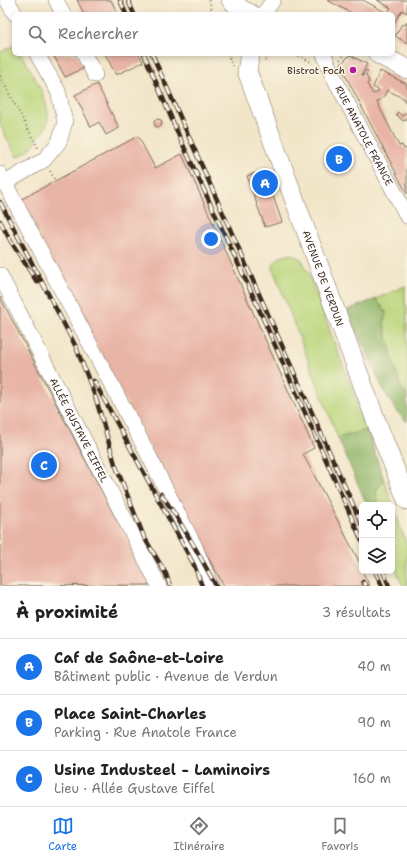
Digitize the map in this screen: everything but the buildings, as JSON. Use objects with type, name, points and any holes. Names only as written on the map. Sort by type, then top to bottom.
[{"type":"main road","points":[[231,0],[246,12]]},
{"type":"main road","name":"AVENUE DE VERDUN","points":[[250,56],[247,71],[378,426],[407,500]]},
{"type":"main road","points":[[382,56],[407,69]]},
{"type":"street","points":[[7,0],[14,12]]},
{"type":"street","points":[[56,0],[62,12]]},
{"type":"street","points":[[265,12],[273,0]]},
{"type":"street","points":[[38,56],[58,91],[65,122],[59,142],[44,160],[2,178],[145,448],[195,547],[211,586]]},
{"type":"street","points":[[85,56],[95,75]]},
{"type":"street","name":"RUE ANATOLE FRANCE","points":[[325,56],[331,72],[407,216]]},
{"type":"street","name":"ALLÉE GUSTAVE EIFFEL","points":[[0,275],[159,586]]},
{"type":"path","points":[[209,0],[213,12]]},
{"type":"path","points":[[0,76],[55,180]]},
{"type":"green space","points":[[12,46],[12,56],[22,56],[39,86],[48,112],[47,124],[36,142],[25,153],[17,157],[0,125],[0,53]]},
{"type":"green space","points":[[292,254],[302,260],[308,272],[367,430],[338,438],[272,266],[280,257]]},
{"type":"green space","points":[[405,286],[405,303],[407,308],[407,396],[402,390],[394,365],[384,324],[386,312],[376,299]]},
{"type":"green space","points":[[376,299],[386,312],[384,324],[394,365],[402,389],[407,396],[407,422],[399,414],[385,393],[347,310]]},
{"type":"green space","points":[[367,430],[384,480],[376,490],[377,502],[366,502],[338,438]]},
{"type":"green space","points":[[384,480],[392,502],[377,502],[376,490]]},
{"type":"green space","points":[[395,512],[407,546],[407,586],[403,586],[395,568]]},
{"type":"railway","points":[[120,0],[125,12]]},
{"type":"railway","points":[[128,0],[133,12]]},
{"type":"railway","points":[[145,56],[179,136],[254,298],[361,538]]},
{"type":"railway","points":[[153,56],[359,518]]},
{"type":"railway","points":[[0,202],[76,347],[96,399],[115,464],[144,537],[166,574],[170,586]]},
{"type":"railway","points":[[0,221],[10,240],[37,282]]},
{"type":"railway","points":[[94,381],[194,565],[202,586]]},
{"type":"railway","points":[[161,494],[190,539],[216,586]]},
{"type":"railway","points":[[376,574],[382,586]]},
{"type":"railway","points":[[384,574],[389,586]]},
{"type":"railway","points":[[363,582],[366,586]]},
{"type":"place","name":"Bistrot Foch","points":[[353,70]]},
{"type":"place","name":"Place Saint-Charles","points":[[339,159]]},
{"type":"place","name":"Caf de Saône-et-Loire","points":[[265,183]]},
{"type":"place","name":"Usine Industeel - Laminoirs","points":[[44,465]]}]
